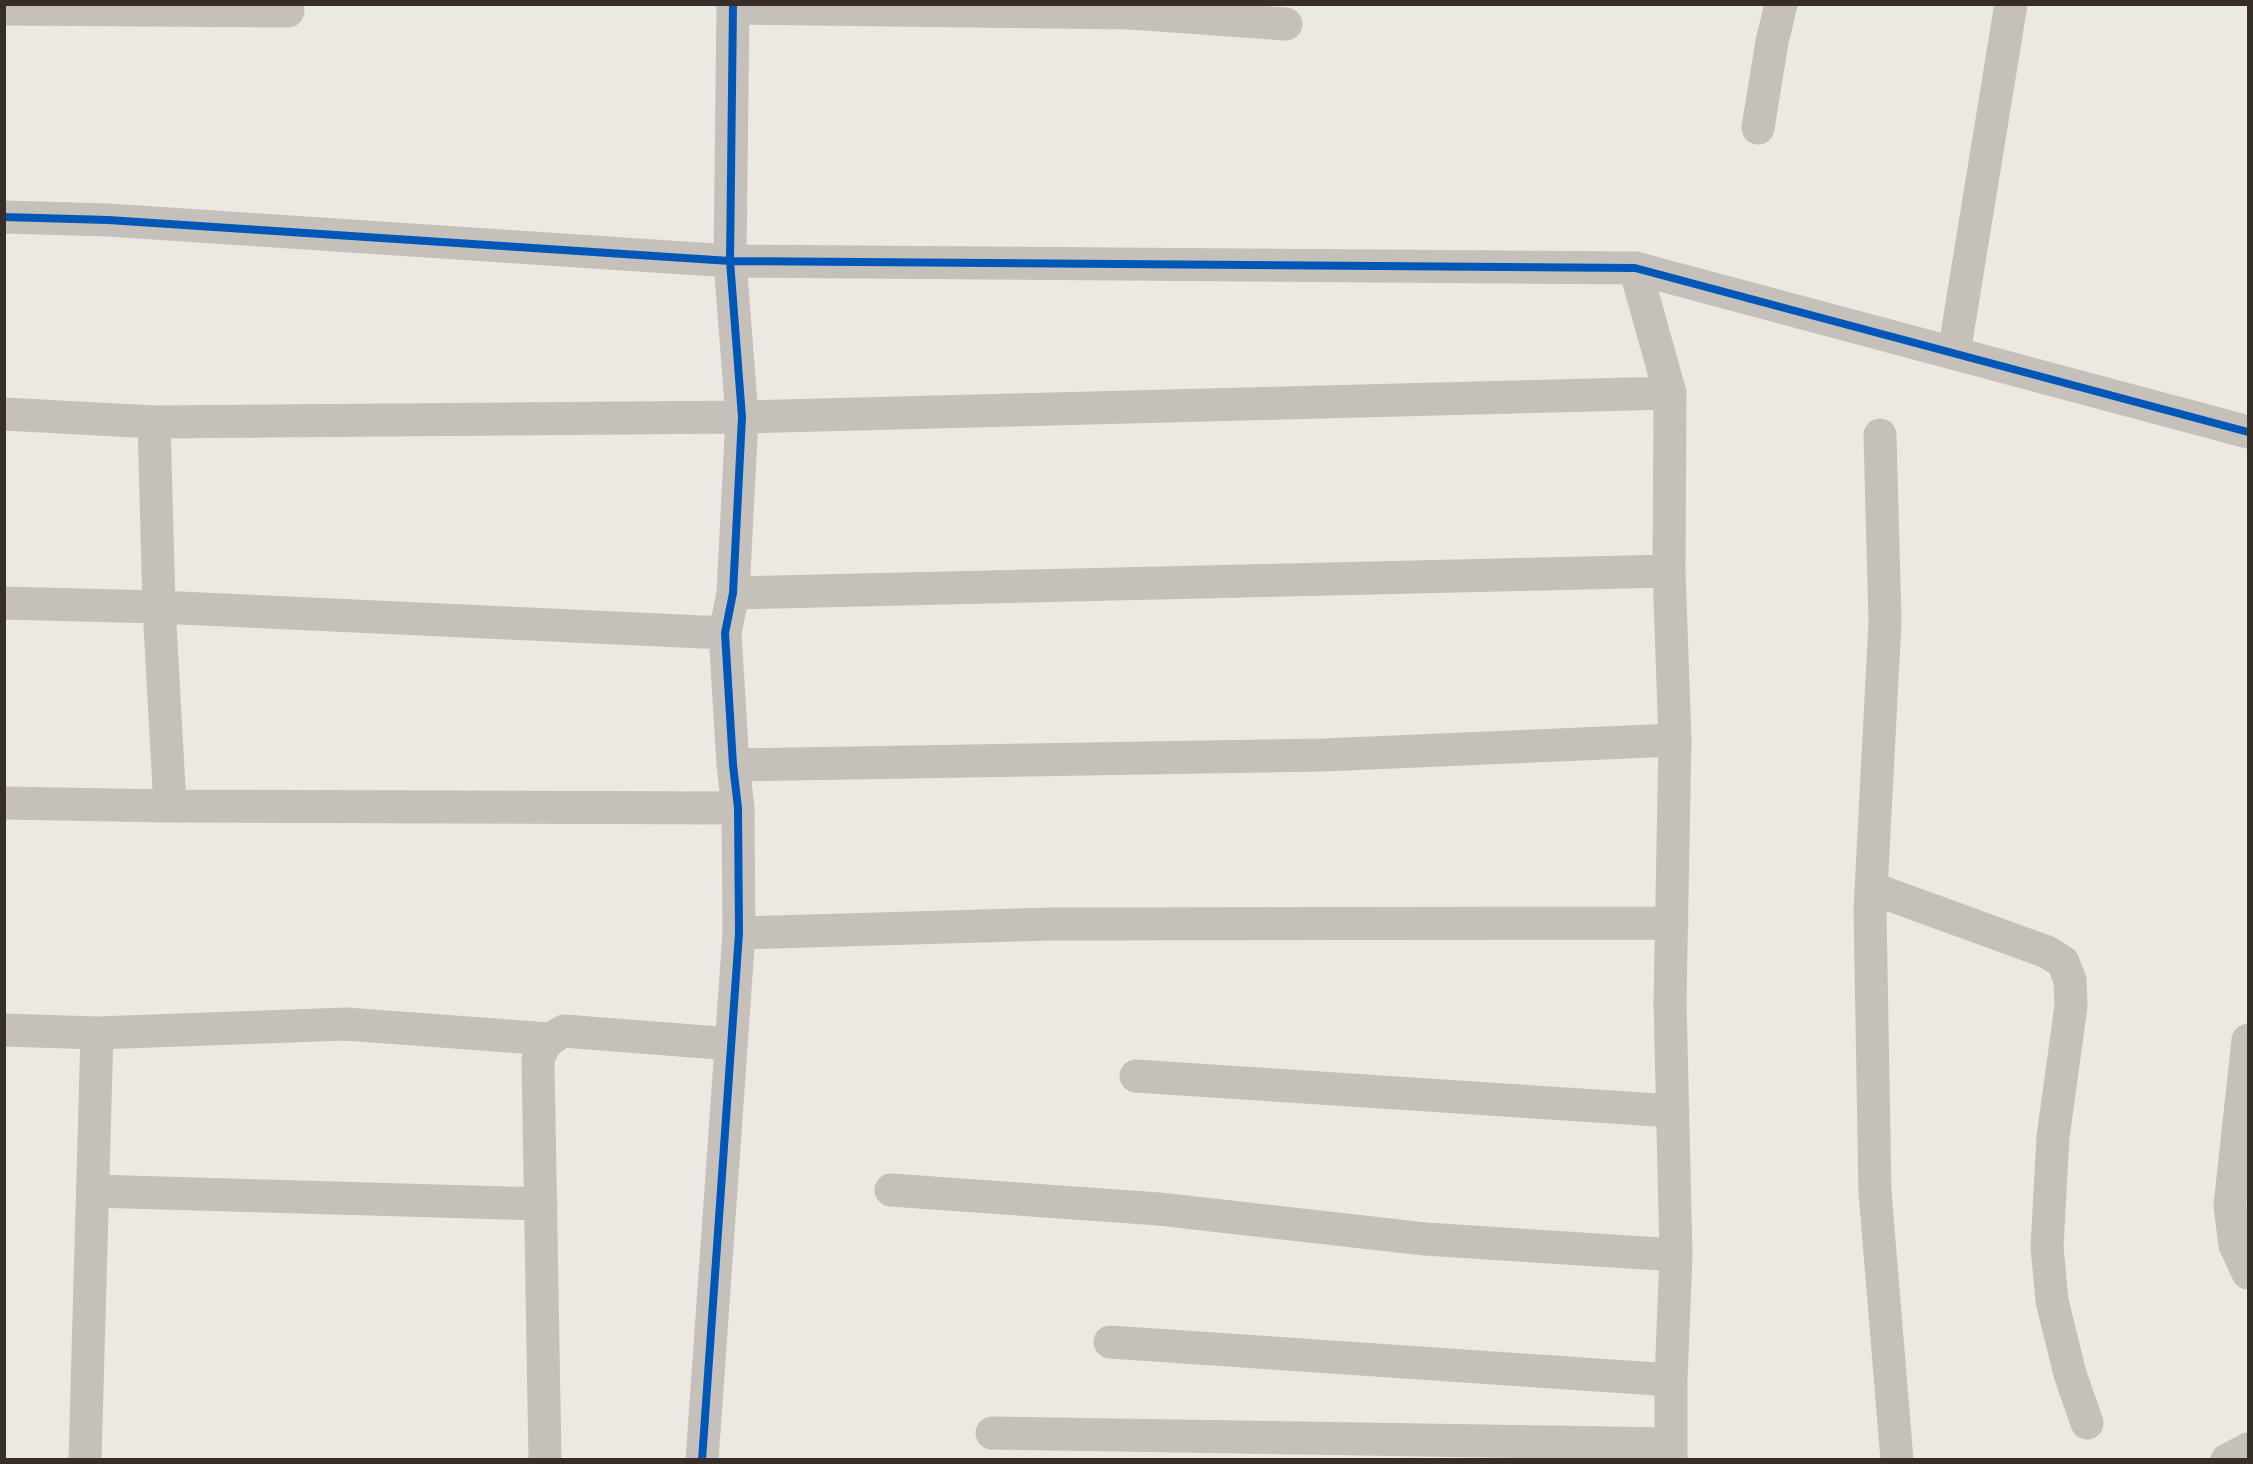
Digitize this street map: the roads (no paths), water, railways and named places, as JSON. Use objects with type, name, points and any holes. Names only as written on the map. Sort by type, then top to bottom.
[{"type":"street","points":[[1758,128],[1772,42],[1781,4]]},
{"type":"street","points":[[1954,353],[2012,4]]},
{"type":"street","points":[[702,1460],[739,933],[738,808],[733,765],[725,633],[733,593],[742,417],[730,261],[733,6],[1131,14],[1286,24]]},
{"type":"street","points":[[4,9],[288,11]]},
{"type":"street","points":[[4,217],[108,220],[730,261],[1635,268],[2248,432]]},
{"type":"street","points":[[992,1433],[1671,1452],[1671,1380],[1676,1254],[1670,1002],[1675,740],[1669,570],[1670,393],[1635,268]]},
{"type":"street","points":[[4,414],[154,422],[742,417],[1670,393]]},
{"type":"street","points":[[154,422],[159,607],[170,806]]},
{"type":"street","points":[[1880,435],[1885,622],[1871,888],[1875,1192],[1897,1460]]},
{"type":"street","points":[[733,593],[1669,570]]},
{"type":"street","points":[[4,603],[159,607],[725,633]]},
{"type":"street","points":[[733,765],[1323,756],[1675,740]]},
{"type":"street","points":[[4,803],[170,806],[738,808]]},
{"type":"street","points":[[1871,888],[2048,952],[2062,962],[2070,980],[2072,1006],[2053,1137],[2047,1247],[2052,1301],[2070,1374],[2087,1423]]},
{"type":"street","points":[[739,933],[1051,924],[1672,923]]},
{"type":"street","points":[[4,1030],[97,1033],[346,1024],[549,1038]]},
{"type":"street","points":[[545,1460],[538,1061],[541,1048],[549,1038],[564,1031],[731,1044]]},
{"type":"street","points":[[85,1460],[97,1033]]},
{"type":"street","points":[[2248,1040],[2230,1206],[2235,1245],[2248,1273]]},
{"type":"street","points":[[1136,1076],[1673,1111]]},
{"type":"street","points":[[891,1190],[1159,1209],[1425,1239],[1676,1254]]},
{"type":"street","points":[[93,1191],[541,1204]]},
{"type":"street","points":[[1110,1342],[1671,1380]]},
{"type":"street","points":[[2227,1460],[2248,1449]]}]
